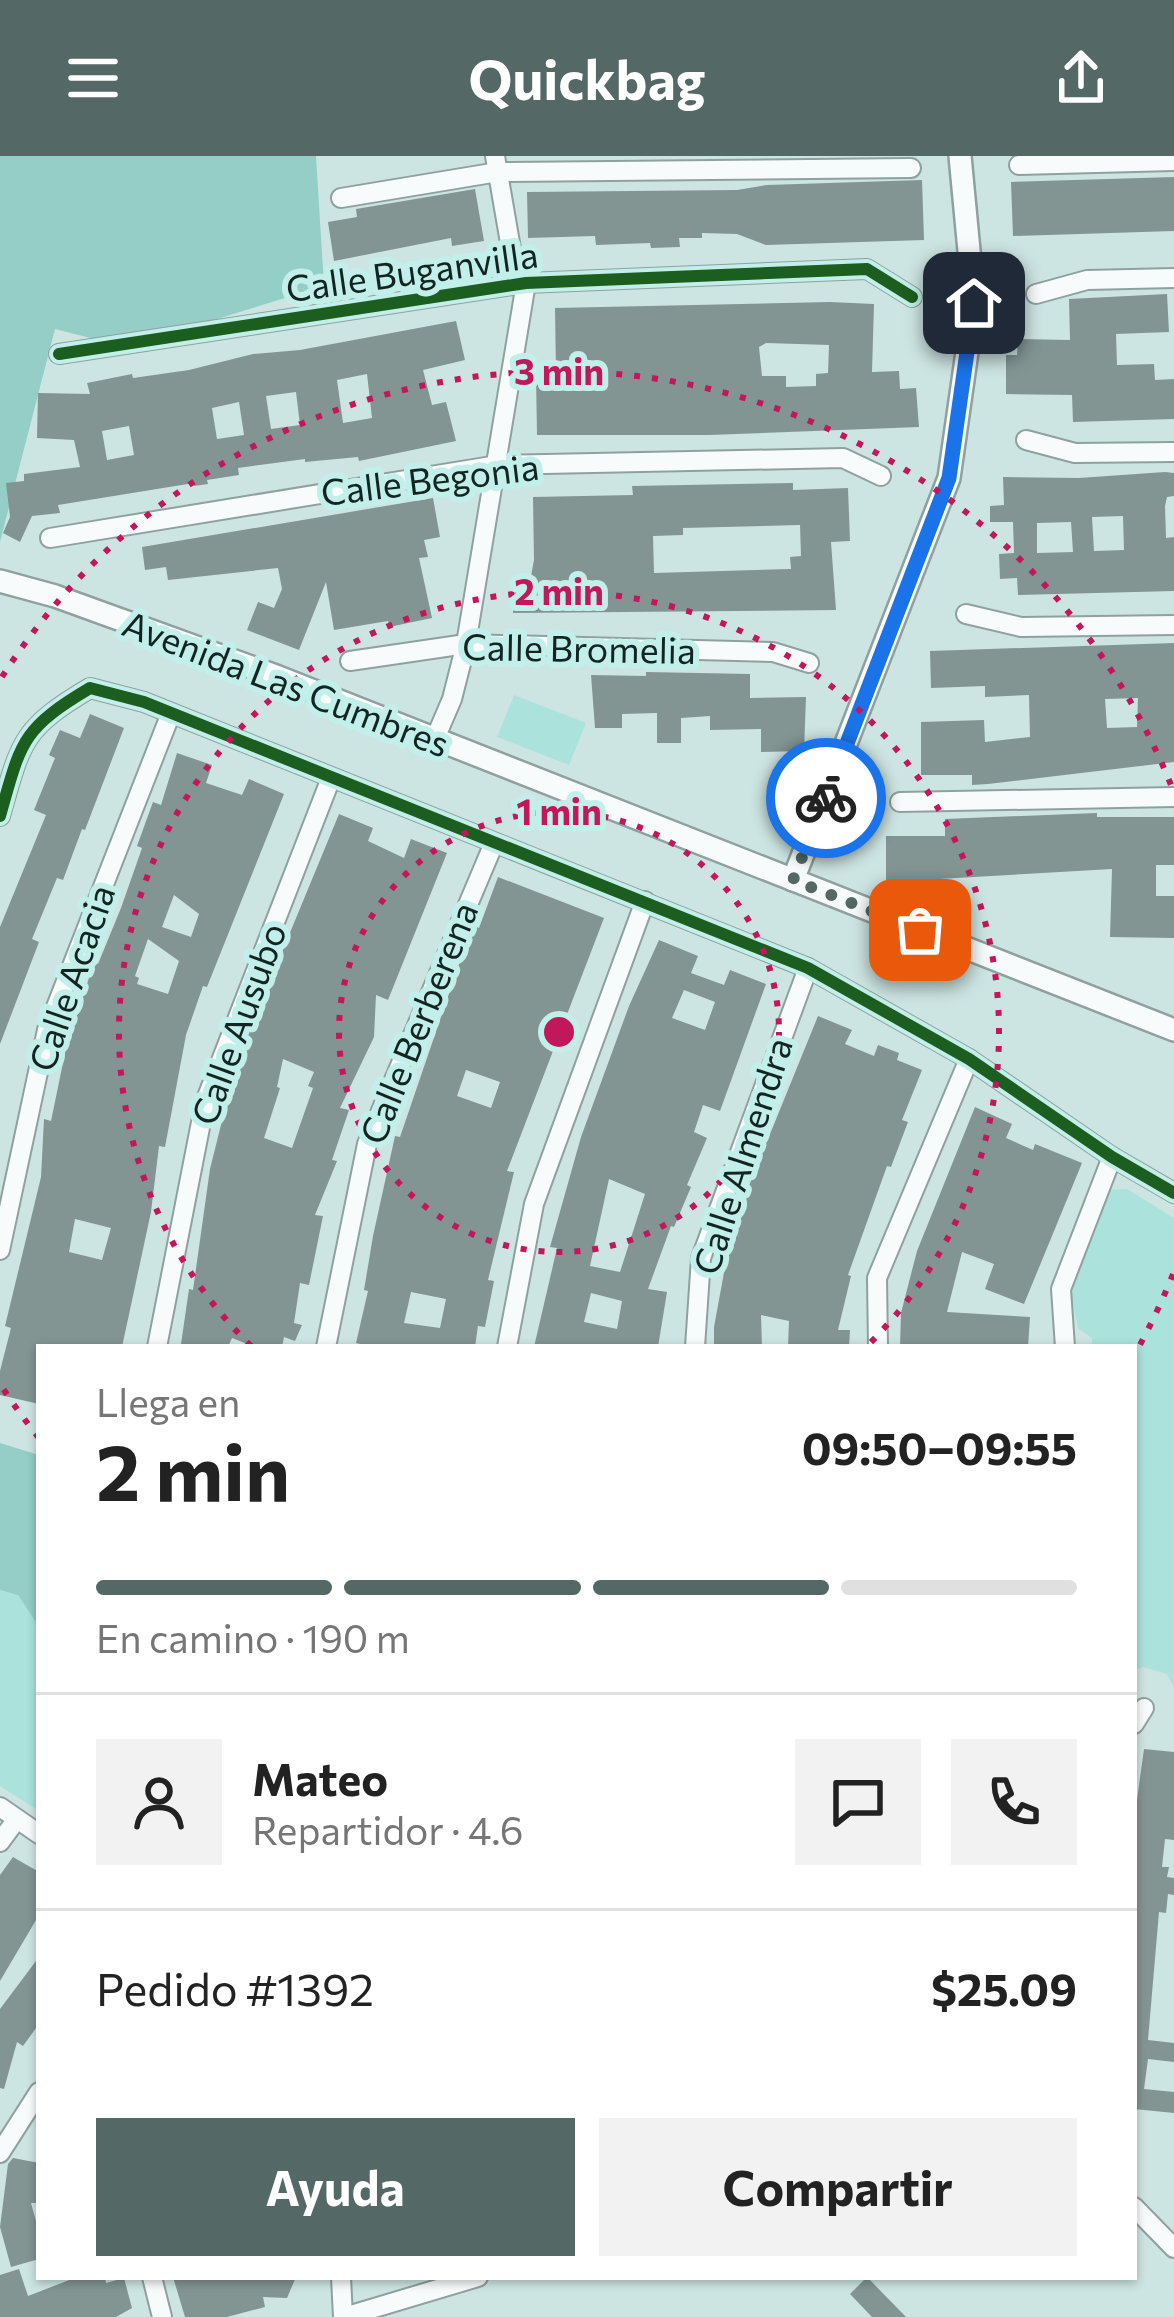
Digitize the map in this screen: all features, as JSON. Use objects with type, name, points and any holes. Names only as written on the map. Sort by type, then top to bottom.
[{"type":"street","points":[[793,880],[949,478],[974,303],[960,156]]},
{"type":"street","points":[[1019,165],[1083,159],[1174,161]]},
{"type":"street","points":[[341,198],[497,164],[840,162],[910,167]]},
{"type":"street","points":[[497,164],[512,260]]},
{"type":"street","name":"Calle Buganvilla","points":[[59,354],[526,283],[867,269],[912,297]]},
{"type":"street","points":[[1036,294],[1087,280],[1174,278]]},
{"type":"street","points":[[434,741],[452,699],[466,644],[526,283]]},
{"type":"street","points":[[1027,440],[1075,453],[1174,452]]},
{"type":"street","name":"Calle Begonia","points":[[50,538],[498,465],[843,458],[880,476]]},
{"type":"street","name":"Avenida Las Cumbres","points":[[0,581],[55,596],[276,676],[1174,1030]]},
{"type":"street","points":[[966,614],[1021,627],[1174,625]]},
{"type":"street","name":"Calle Bromelia","points":[[350,662],[466,644],[772,652],[809,663]]},
{"type":"street","points":[[0,816],[20,745],[51,712],[90,688],[171,713],[808,968],[969,1059],[1112,1157],[1174,1192]]},
{"type":"street","name":"Calle Acacia","points":[[0,1250],[47,1030],[171,713]]},
{"type":"street","name":"Calle Ausubo","points":[[158,1344],[206,1102],[331,778]]},
{"type":"street","points":[[900,802],[1174,797]]},
{"type":"street","name":"Calle Berberena","points":[[327,1344],[367,1144],[494,843]]},
{"type":"street","points":[[508,1344],[534,1204],[645,901]]},
{"type":"street","name":"Calle Almendra","points":[[694,1344],[701,1258],[808,968]]},
{"type":"street","points":[[878,1344],[877,1278],[969,1059]]},
{"type":"street","points":[[1065,1344],[1061,1289],[1112,1157]]},
{"type":"street","points":[[0,1842],[8,1813],[36,1832]]},
{"type":"street","points":[[0,2153],[36,2097]]},
{"type":"street","points":[[1137,2210],[1174,2248]]},
{"type":"street","points":[[153,2280],[162,2317]]},
{"type":"street","points":[[340,2280],[344,2317],[468,2280]]},
{"type":"shaded area","points":[[0,156],[316,156],[324,286],[126,347],[55,329],[0,542]]},
{"type":"shaded area","points":[[514,695],[586,723],[569,765],[497,737]]},
{"type":"shaded area","points":[[1127,1189],[1174,1218],[1174,1688],[1167,1674],[1137,1669],[1137,1344],[1092,1344],[1092,1338],[1078,1328],[1070,1291],[1109,1190]]},
{"type":"shaded area","points":[[0,1443],[36,1454],[36,1622],[18,1595],[0,1590]]},
{"type":"shaded area","points":[[0,1590],[18,1595],[36,1622],[36,1809],[0,1786]]},
{"type":"building","points":[[1174,177],[1174,231],[1013,236],[1011,182]]},
{"type":"building","points":[[922,180],[924,240],[766,245],[737,234],[702,233],[702,238],[679,238],[680,247],[651,248],[650,243],[596,245],[595,236],[528,238],[527,192],[737,190]]},
{"type":"building","points":[[475,189],[484,241],[452,246],[451,238],[334,261],[328,222],[357,217],[356,209]]},
{"type":"building","points":[[1167,294],[1169,332],[1116,334],[1117,365],[1154,364],[1155,380],[1174,379],[1174,419],[1073,422],[1072,395],[1006,394],[1006,355],[1017,355],[1018,339],[1070,340],[1069,299]]},
{"type":"building","points":[[874,304],[872,372],[899,371],[900,389],[916,388],[919,427],[709,435],[537,435],[536,375],[556,374],[555,308]],"holes":[[[766,343],[829,345],[828,373],[816,374],[816,386],[786,387],[786,376],[762,376],[759,347]]]},
{"type":"building","points":[[456,321],[465,360],[423,370],[432,405],[446,402],[456,441],[359,461],[358,457],[305,459],[238,468],[239,475],[207,480],[208,484],[58,505],[60,513],[32,516],[20,542],[3,533],[10,517],[6,483],[24,481],[24,474],[80,467],[74,440],[37,438],[38,393],[90,394],[87,383]],"holes":[[[367,374],[372,418],[343,423],[337,380]],[[296,392],[300,425],[271,429],[266,396]],[[239,402],[244,435],[217,439],[212,408]],[[129,426],[134,455],[107,460],[102,431]]]},
{"type":"building","points":[[1174,473],[1174,496],[1167,497],[1165,506],[1166,538],[1174,537],[1174,591],[1018,595],[1017,578],[1000,579],[999,554],[1014,553],[1013,522],[990,522],[990,506],[1004,505],[1003,477]],"holes":[[[1123,516],[1124,550],[1094,551],[1092,517]],[[1071,522],[1073,552],[1037,553],[1037,523]]]},
{"type":"building","points":[[793,483],[793,490],[848,488],[850,541],[831,542],[836,610],[513,613],[513,576],[531,576],[534,560],[533,497],[633,495],[632,486]],"holes":[[[800,525],[801,556],[790,557],[791,569],[654,573],[653,536],[683,535],[683,528]]]},
{"type":"building","points":[[433,498],[440,537],[424,540],[428,557],[419,558],[432,618],[389,627],[388,621],[334,630],[326,582],[299,650],[247,630],[258,602],[274,608],[282,589],[278,568],[168,580],[166,567],[145,570],[142,547]]},
{"type":"building","points":[[1174,643],[1174,762],[972,785],[972,775],[921,775],[921,722],[984,720],[985,742],[1030,737],[1029,695],[985,697],[985,686],[931,688],[930,651]],"holes":[[[1138,698],[1137,727],[1107,728],[1105,699]]]},
{"type":"building","points":[[646,672],[750,674],[750,698],[806,697],[804,751],[761,752],[761,729],[710,730],[710,716],[681,718],[681,743],[657,743],[657,713],[622,714],[622,728],[595,728],[591,675],[646,676]]},
{"type":"building","points":[[90,714],[124,728],[85,830],[63,880],[57,878],[32,939],[39,942],[0,1044],[0,927],[46,815],[34,810],[55,758],[49,755],[60,730],[80,738]]},
{"type":"building","points":[[177,753],[212,765],[206,783],[242,795],[249,779],[284,794],[186,1035],[165,1147],[159,1146],[151,1212],[123,1344],[36,1344],[36,1403],[0,1395],[0,1371],[11,1328],[5,1326],[41,1177],[44,1119],[51,1121],[65,1053],[94,962],[98,964],[121,908],[153,802],[161,805]],"holes":[[[174,895],[199,914],[191,937],[162,927]],[[148,939],[179,961],[168,994],[137,984],[135,976]],[[75,1219],[111,1228],[102,1260],[69,1252]]]},
{"type":"building","points":[[1097,813],[1097,817],[1174,817],[1174,865],[1156,865],[1156,896],[1174,896],[1174,938],[1110,937],[1112,869],[886,882],[886,836],[945,836],[945,819]]},
{"type":"building","points":[[339,814],[373,828],[368,841],[404,858],[411,839],[447,853],[388,1000],[376,995],[374,1037],[340,1108],[349,1110],[332,1160],[337,1161],[315,1215],[323,1216],[309,1285],[300,1283],[294,1323],[302,1325],[295,1341],[284,1337],[283,1344],[247,1344],[232,1338],[229,1344],[181,1344],[210,1169],[237,1061]],"holes":[[[283,1059],[314,1072],[308,1086],[313,1088],[292,1148],[264,1138],[280,1088]]]},
{"type":"building","points":[[498,877],[604,918],[507,1171],[514,1172],[488,1280],[494,1281],[485,1327],[478,1326],[475,1344],[356,1343],[395,1136],[400,1137],[474,926],[479,928]],"holes":[[[466,1070],[500,1082],[491,1108],[457,1096]],[[411,1292],[446,1299],[440,1328],[404,1323]]]},
{"type":"building","points":[[659,940],[698,956],[691,973],[724,985],[730,970],[766,984],[720,1111],[703,1105],[694,1132],[707,1138],[648,1289],[667,1292],[658,1344],[535,1344],[557,1248],[550,1247],[581,1137]],"holes":[[[684,990],[715,1002],[705,1030],[672,1018]],[[609,1179],[645,1194],[620,1272],[590,1266]],[[591,1293],[622,1301],[617,1329],[584,1322]]]},
{"type":"building","points":[[818,1016],[852,1030],[845,1044],[874,1056],[878,1045],[899,1053],[897,1060],[922,1070],[902,1120],[908,1122],[848,1275],[838,1330],[850,1330],[849,1344],[788,1344],[789,1321],[761,1315],[762,1344],[714,1344],[728,1251],[744,1210],[740,1208]]},
{"type":"building","points":[[975,1107],[1012,1124],[1006,1138],[1082,1163],[1024,1304],[985,1289],[994,1264],[962,1252],[947,1312],[1030,1317],[1028,1344],[900,1344],[901,1313],[917,1251]]},
{"type":"building","points":[[1144,1749],[1174,1752],[1174,1840],[1165,1839],[1162,1867],[1169,1867],[1167,1877],[1174,1878],[1174,1895],[1168,1894],[1166,1913],[1159,1912],[1148,2040],[1174,2043],[1174,2062],[1148,2059],[1144,2089],[1174,2092],[1174,2113],[1137,2109],[1137,1800]]},
{"type":"building","points":[[13,1857],[36,1870],[36,1920],[0,1981],[0,1875]]},
{"type":"building","points":[[36,1961],[36,2028],[23,2046],[17,2042],[4,2089],[0,2088],[0,2009]]},
{"type":"building","points":[[13,2158],[36,2162],[36,2203],[31,2203],[36,2260],[11,2267],[0,2227],[8,2164]]},
{"type":"building","points":[[19,2269],[28,2296],[69,2280],[125,2280],[132,2308],[116,2317],[0,2317],[0,2275]]},
{"type":"building","points":[[174,2280],[295,2280],[287,2298],[263,2297],[265,2307],[227,2317],[185,2317]]},
{"type":"building","points":[[870,2280],[906,2317],[872,2317],[850,2294]]},
{"type":"cycle path","points":[[59,354],[526,283],[867,269],[912,297]]},
{"type":"cycle path","points":[[0,816],[20,754],[50,715],[90,688],[144,702],[808,968],[969,1059],[1112,1157],[1174,1193]]},
{"type":"way so far","points":[[826,798],[793,880],[920,930]]},
{"type":"route","points":[[826,798],[949,478],[974,303]]}]
